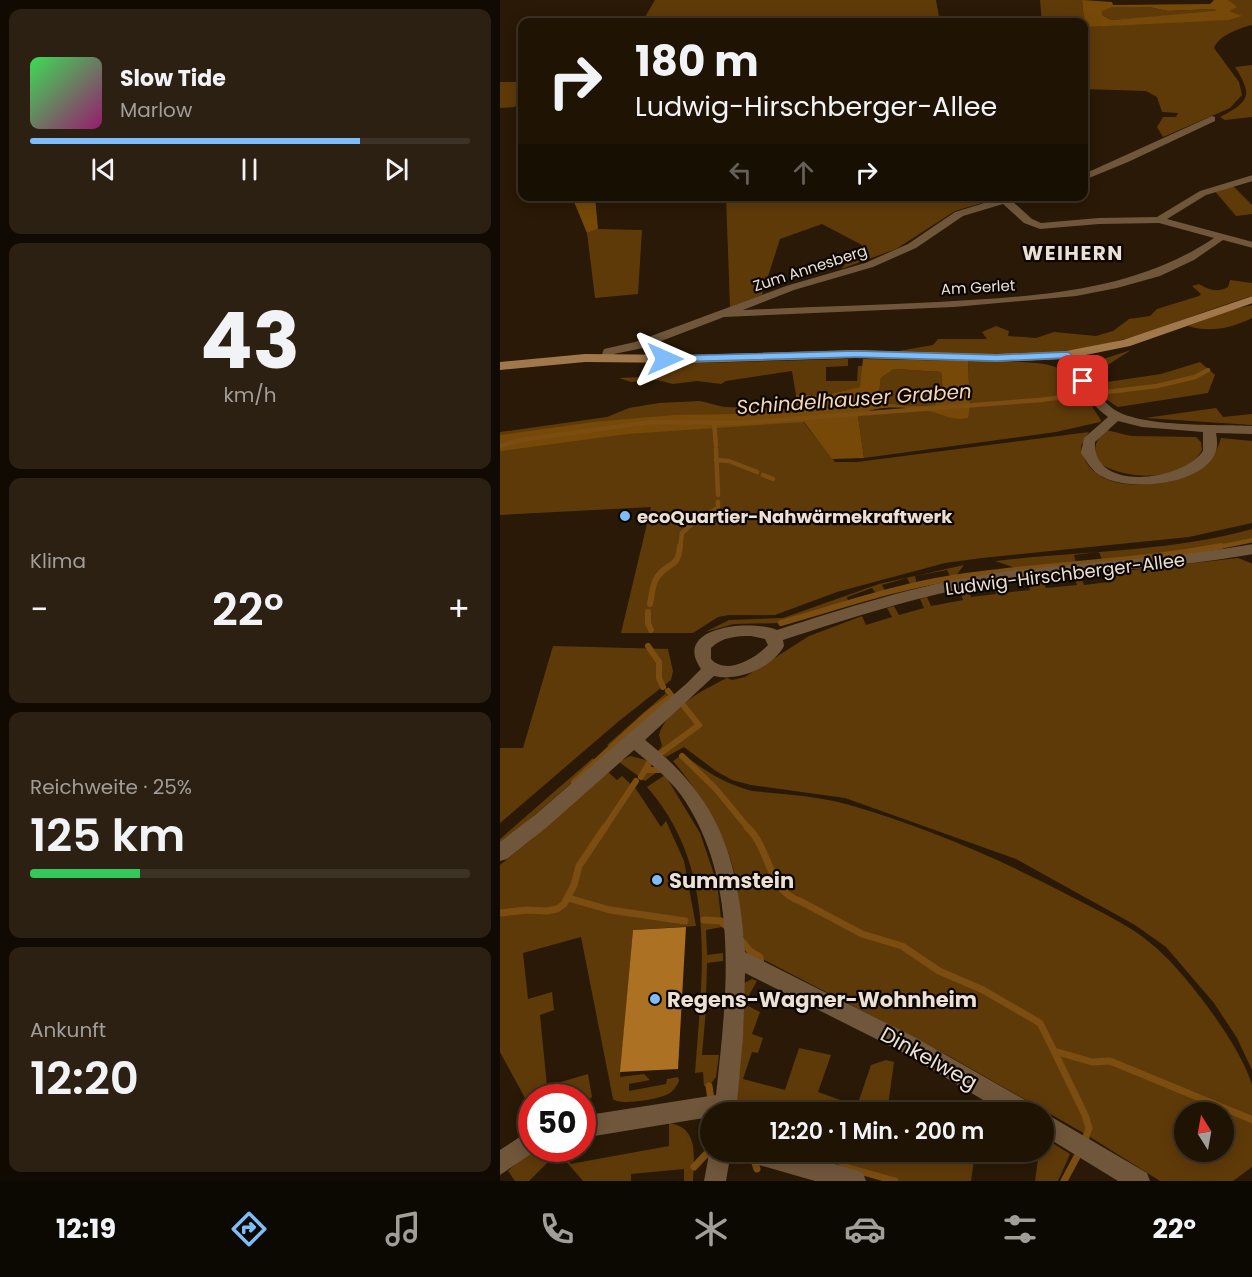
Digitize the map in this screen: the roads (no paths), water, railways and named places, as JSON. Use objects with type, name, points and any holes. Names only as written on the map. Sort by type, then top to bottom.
[{"type":"main road","points":[[500,366],[607,357],[689,359],[883,354],[997,358],[1067,355],[1126,343],[1253,299]]},
{"type":"street","points":[[1088,175],[1211,119]]},
{"type":"street","points":[[1159,220],[1206,190],[1253,178]]},
{"type":"street","name":"Zum Annesberg","points":[[607,357],[608,352],[639,345],[791,288],[882,259],[912,246],[959,214],[1002,201]]},
{"type":"street","points":[[1006,201],[1028,221],[1040,226],[1099,221],[1159,220],[1253,245]]},
{"type":"street","name":"Am Gerlet","points":[[726,314],[982,302],[1071,293],[1149,275],[1175,266],[1197,256],[1220,238]]},
{"type":"street","points":[[1067,355],[1092,394],[1115,416],[1153,424],[1253,430]]},
{"type":"street","points":[[1115,416],[1089,441],[1088,453],[1100,470],[1117,478],[1128,480],[1167,478],[1202,461],[1210,450],[1209,428]]},
{"type":"street","name":"Ludwig-Hirschberger-Allee","points":[[775,637],[883,602],[990,579],[1179,561],[1253,549]]},
{"type":"street","points":[[742,630],[767,632],[775,637],[773,650],[753,664],[734,670],[711,669],[705,663],[702,654],[704,645],[710,639],[742,630]]},
{"type":"street","points":[[500,852],[541,821],[692,689],[711,669]]},
{"type":"street","points":[[634,740],[678,779],[698,805],[725,872],[732,914],[734,957],[732,1030],[726,1102]]},
{"type":"street","name":"Dinkelweg","points":[[734,957],[911,1046],[1007,1102]]},
{"type":"street","points":[[596,1125],[700,1112]]},
{"type":"street","points":[[1054,1130],[1139,1181]]},
{"type":"street","points":[[500,1164],[518,1150]]},
{"type":"street","points":[[715,1181],[718,1162]]},
{"type":"street","points":[[788,1162],[855,1181]]},
{"type":"waterway","name":"Schindelhauser Graben","points":[[500,446],[521,440],[651,422],[740,423],[1040,400],[1157,386],[1195,377],[1208,370]]},
{"type":"waterway","points":[[714,423],[716,445]]},
{"type":"waterway","points":[[716,449],[716,460]]},
{"type":"waterway","points":[[716,460],[729,461],[757,472]]},
{"type":"waterway","points":[[716,460],[718,495]]},
{"type":"waterway","points":[[763,475],[773,479]]},
{"type":"waterway","points":[[680,548],[682,533],[695,521],[718,508],[718,502]]},
{"type":"waterway","points":[[1214,548],[1253,540]]},
{"type":"waterway","points":[[650,604],[656,579],[662,571],[675,562],[680,546]]},
{"type":"waterway","points":[[781,623],[888,592],[953,578],[1155,556],[1221,546]]},
{"type":"waterway","points":[[648,612],[648,623],[651,630]]},
{"type":"waterway","points":[[648,646],[659,662],[659,678],[663,687]]},
{"type":"waterway","points":[[574,782],[645,716],[672,696],[668,691]]},
{"type":"waterway","points":[[661,753],[699,725],[683,705]]},
{"type":"waterway","points":[[682,756],[715,788],[749,829]]},
{"type":"waterway","points":[[641,777],[649,763]]},
{"type":"waterway","points":[[646,770],[665,770]]},
{"type":"waterway","points":[[604,829],[636,781]]},
{"type":"waterway","points":[[500,913],[527,910],[547,911],[557,909],[564,904],[574,885],[579,866],[605,827]]},
{"type":"waterway","points":[[747,827],[755,836],[775,879],[789,896],[862,934],[902,946],[939,971],[983,990],[1040,1023],[1054,1051]]},
{"type":"waterway","points":[[568,898],[610,910],[685,921]]},
{"type":"waterway","points":[[704,920],[721,921],[729,929]]},
{"type":"waterway","points":[[740,939],[750,951],[760,957],[761,965]]},
{"type":"waterway","points":[[1054,1051],[1092,1062],[1110,1061],[1253,1120]]},
{"type":"waterway","points":[[1054,1051],[1085,1115],[1089,1128],[1084,1143]]},
{"type":"waterway","points":[[709,1086],[711,1102]]},
{"type":"waterway","points":[[1064,1181],[1080,1151]]},
{"type":"waterway","points":[[694,1167],[700,1161]]},
{"type":"waterway","points":[[755,1162],[757,1169]]},
{"type":"waterway","points":[[842,1166],[895,1181]]},
{"type":"place","name":"ecoQuartier-Nahwärmekraftwerk","points":[[625,516]]},
{"type":"place","name":"Summstein","points":[[657,880]]},
{"type":"place","name":"Regens-Wagner-Wohnheim","points":[[655,999]]},
{"type":"district","name":"WEIHERN","points":[[1073,253]]}]
